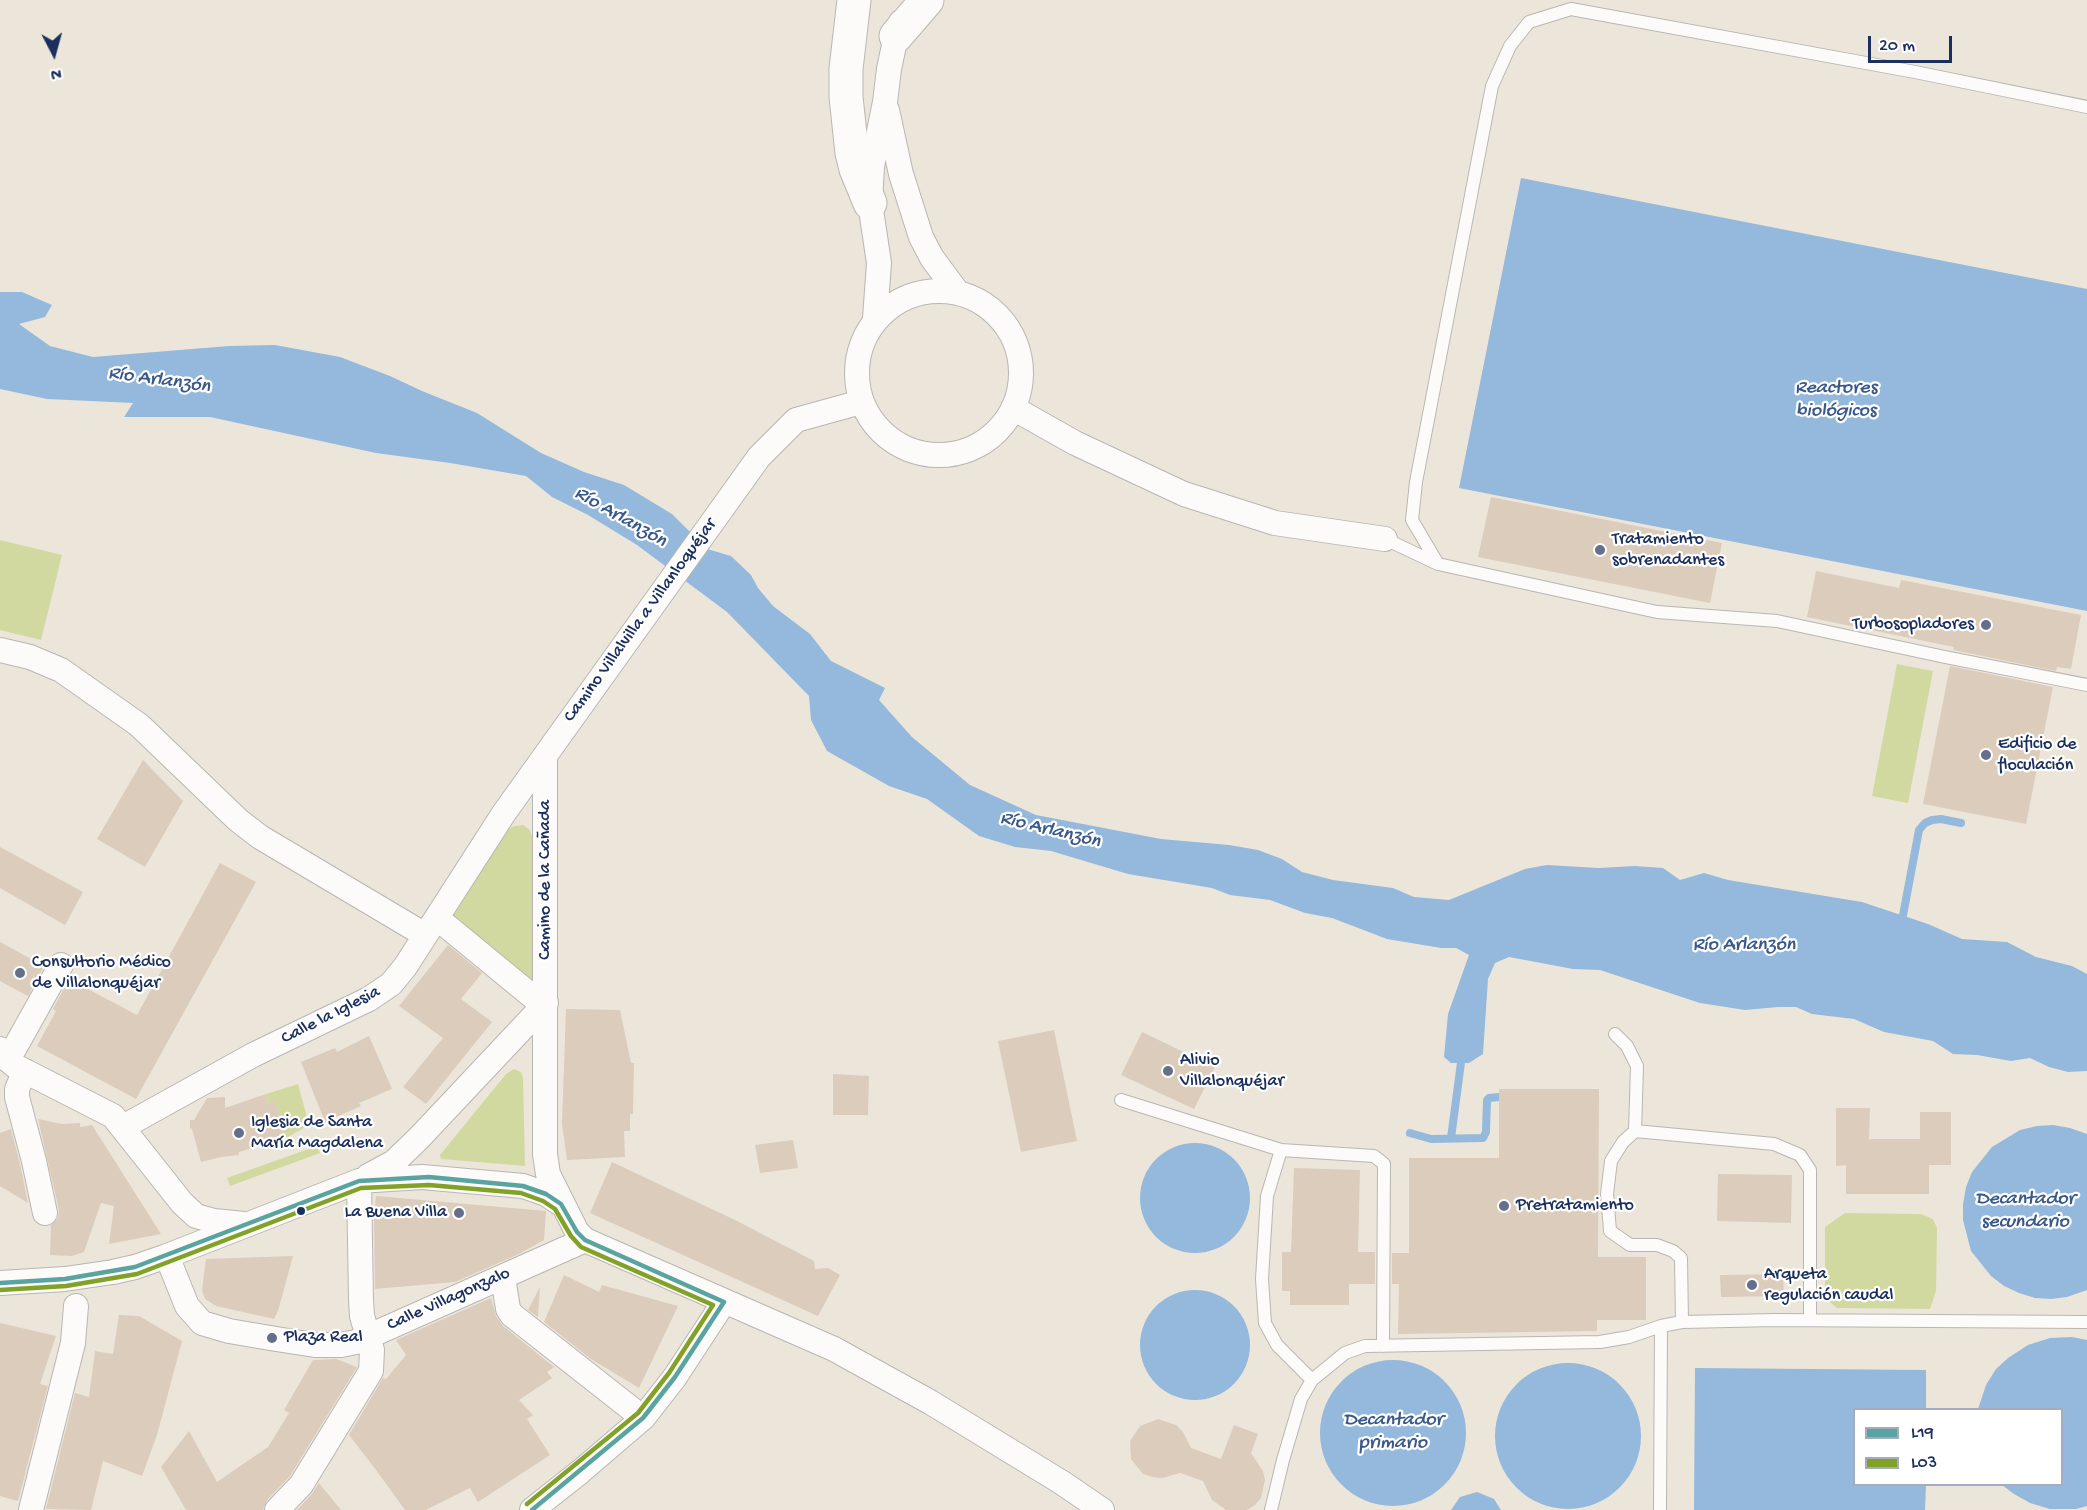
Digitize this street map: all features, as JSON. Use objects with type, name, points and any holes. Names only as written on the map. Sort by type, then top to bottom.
[{"type":"main road","points":[[854,0],[846,69],[846,97],[852,153],[870,203]]},
{"type":"main road","points":[[896,36],[927,0]]},
{"type":"street","points":[[875,318],[909,296],[934,291],[958,293],[982,302],[997,314],[1015,340],[1021,366],[1019,392],[1009,416],[992,436],[969,450],[944,455],[918,453],[893,442],[874,425],[861,402],[856,377],[859,351],[875,318],[879,263],[870,203],[872,166],[896,36],[910,0]]},
{"type":"street","points":[[885,102],[901,174],[921,237],[932,258],[958,293]]},
{"type":"street","name":"Camino Villalvilla a Villanloquéjar","points":[[545,756],[759,458],[796,420],[861,402]]},
{"type":"street","points":[[1012,408],[1075,443],[1184,494],[1275,523],[1385,540]]},
{"type":"street","points":[[0,650],[30,657],[61,670],[139,725],[238,820],[260,837],[431,927],[545,1004],[394,1162],[359,1181],[166,1256],[113,1272],[66,1279],[0,1283]]},
{"type":"street","name":"Calle la Iglesia","points":[[123,1127],[253,1055],[369,999],[391,984],[405,967],[504,813],[545,756]]},
{"type":"street","name":"Camino de la Cañada","points":[[545,756],[545,1154],[540,1181],[561,1204],[577,1232],[585,1240]]},
{"type":"street","points":[[504,813],[516,808],[528,808],[538,814],[545,826]]},
{"type":"street","points":[[45,1213],[34,1161],[8,1099],[17,1089],[11,1060],[61,965]]},
{"type":"street","points":[[501,1051],[520,1050],[534,1054],[546,1068]]},
{"type":"street","points":[[11,1060],[103,1110],[123,1127],[182,1203],[196,1216],[214,1221],[249,1224]]},
{"type":"street","points":[[419,1138],[420,1165],[429,1177]]},
{"type":"street","points":[[359,1181],[429,1177],[540,1181]]},
{"type":"street","points":[[166,1256],[187,1306],[202,1323],[229,1331],[315,1345],[341,1345],[356,1342],[368,1336],[361,1300],[359,1181]]},
{"type":"street","points":[[189,1247],[196,1237],[196,1216]]},
{"type":"street","points":[[585,1240],[834,1349],[930,1402],[1061,1482],[1102,1510]]},
{"type":"street","name":"Calle Villagonzalo","points":[[277,1510],[300,1485],[371,1371],[373,1361],[368,1336],[585,1240]]},
{"type":"street","points":[[503,1277],[508,1309],[512,1316],[643,1418]]},
{"type":"street","points":[[532,1510],[643,1418],[675,1377],[724,1302]]},
{"type":"street","points":[[30,1510],[73,1343],[76,1306]]},
{"type":"lane","points":[[1438,564],[1412,520],[1416,482],[1492,86],[1510,46],[1529,22],[1571,9],[1915,72],[2087,107]]},
{"type":"lane","points":[[1385,540],[1438,564],[1657,612],[1777,621],[2087,685]]},
{"type":"lane","points":[[1615,1034],[1627,1046],[1637,1066],[1635,1131],[1623,1142],[1611,1161],[1607,1194],[1610,1231],[1630,1245],[1657,1245],[1673,1251],[1681,1258],[1682,1322]]},
{"type":"lane","points":[[1121,1100],[1281,1149],[1374,1156],[1384,1164],[1383,1346]]},
{"type":"lane","points":[[1635,1131],[1774,1144],[1800,1155],[1810,1170],[1810,1320]]},
{"type":"lane","points":[[1281,1149],[1267,1196],[1262,1279],[1265,1323],[1277,1345],[1312,1380]]},
{"type":"lane","points":[[1271,1510],[1301,1399],[1312,1380],[1345,1353],[1365,1346],[1600,1342],[1682,1322],[1810,1320],[2087,1322]]},
{"type":"lane","points":[[1660,1510],[1662,1326]]},
{"type":"green space","points":[[0,540],[62,555],[41,640],[0,630]]},
{"type":"green space","points":[[1897,664],[1933,671],[1908,803],[1872,796]]},
{"type":"green space","points":[[523,825],[530,830],[534,843],[534,982],[451,918],[507,830]]},
{"type":"green space","points":[[514,1069],[521,1072],[523,1078],[525,1166],[441,1159],[440,1155],[506,1074]]},
{"type":"green space","points":[[298,1084],[309,1125],[286,1138],[275,1102],[268,1103],[266,1094]]},
{"type":"green space","points":[[317,1146],[320,1153],[230,1186],[227,1178]]},
{"type":"green space","points":[[1845,1213],[1921,1214],[1933,1219],[1937,1228],[1936,1291],[1930,1309],[1837,1308],[1825,1298],[1825,1227]]},
{"type":"water","name":"Reactores biológicos","points":[[1521,178],[2087,289],[2087,611],[1459,488]]},
{"type":"water","name":"Río Arlanzón","points":[[0,292],[22,292],[52,305],[45,317],[19,324],[50,346],[93,357],[229,346],[275,345],[340,357],[477,413],[541,453],[584,472],[624,485],[672,514],[707,549],[731,556],[751,575],[758,588],[773,606],[810,634],[831,661],[885,688],[879,700],[912,737],[970,785],[1036,815],[1161,839],[1258,850],[1282,859],[1302,872],[1333,880],[1393,888],[1414,897],[1449,900],[1525,869],[1547,865],[1663,868],[1680,880],[1704,873],[1728,880],[1862,902],[1928,924],[1962,939],[2007,942],[2036,957],[2072,966],[2087,974],[2087,1071],[2068,1072],[2049,1067],[2030,1058],[2011,1061],[1977,1055],[1953,1054],[1933,1041],[1884,1032],[1854,1019],[1812,1014],[1796,1007],[1745,1010],[1700,1003],[1600,970],[1573,969],[1509,957],[1495,963],[1488,979],[1483,1054],[1469,1063],[1451,1063],[1444,1057],[1448,1014],[1469,955],[1456,948],[1441,948],[1387,939],[1332,918],[1305,913],[1270,900],[1230,895],[1212,888],[1128,874],[1051,851],[1015,847],[979,836],[927,799],[889,786],[827,751],[811,720],[809,696],[727,612],[637,545],[588,515],[552,497],[526,476],[376,453],[210,417],[124,417],[133,403],[47,399],[0,389]]},
{"type":"water","name":"Decantador secundario","points":[[2053,1125],[2087,1134],[2087,1290],[2067,1297],[2051,1299],[2035,1298],[2019,1293],[2004,1286],[1991,1276],[1971,1251],[1963,1220],[1963,1204],[1972,1172],[1992,1147],[2020,1130]]},
{"type":"water","points":[[1195,1143],[1216,1147],[1234,1159],[1246,1177],[1250,1198],[1246,1219],[1234,1237],[1216,1249],[1195,1253],[1174,1249],[1156,1237],[1144,1219],[1140,1198],[1144,1177],[1156,1159],[1174,1147]]},
{"type":"water","points":[[1195,1290],[1216,1294],[1234,1306],[1246,1324],[1250,1345],[1246,1366],[1234,1384],[1216,1396],[1195,1400],[1174,1396],[1156,1384],[1144,1366],[1140,1345],[1144,1324],[1156,1306],[1174,1294]]},
{"type":"water","points":[[2072,1337],[2087,1340],[2087,1506],[2076,1509],[2050,1509],[2030,1503],[2003,1486],[2063,1486],[2063,1408],[1978,1408],[1986,1385],[1996,1369],[2028,1345],[2050,1338]]},
{"type":"water","name":"Decantador primario","points":[[1393,1360],[1421,1365],[1445,1381],[1461,1405],[1466,1433],[1461,1461],[1445,1485],[1421,1501],[1393,1506],[1365,1501],[1341,1485],[1325,1461],[1320,1433],[1325,1405],[1341,1381],[1365,1365]]},
{"type":"water","name":"Decantador primario","points":[[1568,1363],[1596,1368],[1620,1384],[1636,1408],[1641,1436],[1636,1464],[1620,1488],[1596,1504],[1568,1509],[1540,1504],[1516,1488],[1500,1464],[1495,1436],[1500,1408],[1516,1384],[1540,1368]]},
{"type":"water","points":[[1695,1368],[1926,1370],[1926,1408],[1853,1408],[1853,1486],[1926,1486],[1925,1510],[1694,1510]]},
{"type":"water","points":[[1477,1492],[1494,1499],[1501,1510],[1451,1510],[1460,1497]]},
{"type":"building","name":"Tratamiento sobrenadantes","points":[[1491,497],[1722,543],[1710,603],[1478,557]]},
{"type":"building","name":"Turbosopladores","points":[[1816,571],[1899,588],[1901,580],[2081,615],[2071,669],[2057,667],[2056,671],[1953,650],[1954,647],[1807,617]]},
{"type":"building","name":"Edificio de floculación","points":[[1950,666],[2053,687],[2026,824],[1923,804]]},
{"type":"building","points":[[143,760],[183,801],[145,867],[97,839]]},
{"type":"building","points":[[0,847],[83,892],[65,925],[0,888]]},
{"type":"building","points":[[220,863],[256,882],[136,1099],[37,1046],[56,1011],[53,1009],[69,979],[137,1015]]},
{"type":"building","name":"Consultorio Médico de Villalonquéjar","points":[[0,942],[44,966],[28,996],[0,981]]},
{"type":"building","points":[[448,945],[482,973],[461,999],[492,1022],[426,1104],[403,1087],[443,1038],[399,1006]]},
{"type":"building","points":[[566,1009],[620,1010],[631,1063],[634,1063],[633,1114],[630,1114],[630,1131],[624,1131],[625,1157],[567,1160],[562,1124]]},
{"type":"building","points":[[1054,1030],[1077,1141],[1021,1152],[998,1041]]},
{"type":"building","name":"Alivio Villalonquéjar","points":[[1142,1032],[1215,1067],[1194,1109],[1121,1075]]},
{"type":"building","points":[[369,1036],[392,1089],[359,1103],[361,1106],[325,1122],[301,1062],[335,1048],[337,1052]]},
{"type":"building","points":[[833,1074],[869,1076],[868,1115],[833,1115]]},
{"type":"building","name":"Pretratamiento","points":[[1499,1089],[1599,1089],[1598,1257],[1646,1257],[1646,1320],[1597,1320],[1597,1331],[1398,1334],[1399,1284],[1392,1284],[1392,1253],[1409,1253],[1409,1158],[1499,1158]]},
{"type":"building","name":"Iglesia de Santa María Magdalena","points":[[266,1094],[268,1103],[275,1101],[286,1138],[239,1152],[239,1155],[201,1162],[190,1128],[190,1120],[194,1120],[207,1098],[225,1097],[225,1108]]},
{"type":"building","points":[[1836,1108],[1870,1108],[1869,1139],[1920,1139],[1920,1112],[1951,1112],[1951,1165],[1929,1165],[1929,1194],[1846,1194],[1846,1165],[1836,1166]]},
{"type":"building","points":[[38,1119],[62,1124],[80,1123],[80,1127],[92,1125],[161,1234],[109,1244],[114,1206],[101,1203],[84,1252],[72,1256],[50,1255],[51,1225],[58,1218],[59,1210]]},
{"type":"building","points":[[11,1129],[28,1203],[0,1186],[0,1133]]},
{"type":"building","points":[[793,1140],[798,1168],[760,1173],[755,1145]]},
{"type":"building","points":[[612,1162],[735,1220],[814,1261],[815,1269],[828,1268],[840,1275],[818,1316],[590,1213]]},
{"type":"building","points":[[1294,1168],[1360,1170],[1358,1252],[1375,1252],[1375,1284],[1349,1284],[1349,1305],[1290,1305],[1290,1291],[1282,1291],[1282,1252],[1291,1252]]},
{"type":"building","points":[[1718,1174],[1792,1175],[1791,1223],[1717,1221]]},
{"type":"building","points":[[376,1196],[546,1211],[544,1240],[519,1254],[455,1282],[375,1289]]},
{"type":"building","points":[[293,1256],[274,1319],[216,1306],[205,1299],[202,1290],[206,1259]]},
{"type":"building","name":"Arqueta regulación caudal","points":[[1783,1274],[1784,1296],[1721,1297],[1720,1275]]},
{"type":"building","points":[[564,1275],[599,1292],[602,1285],[678,1306],[639,1388],[591,1359],[544,1322]]},
{"type":"building","points":[[540,1287],[538,1317],[528,1310]]},
{"type":"building","points":[[491,1298],[496,1316],[503,1326],[554,1367],[547,1372],[552,1378],[519,1400],[533,1415],[527,1419],[550,1455],[478,1502],[470,1488],[426,1510],[405,1510],[349,1435],[383,1378],[386,1379],[406,1355],[396,1340]]},
{"type":"building","points":[[119,1315],[139,1316],[182,1341],[157,1435],[142,1476],[103,1461],[91,1510],[46,1509],[75,1393],[89,1397],[95,1351],[113,1354]]},
{"type":"building","points":[[0,1323],[56,1336],[40,1384],[48,1386],[18,1501],[0,1496]]},
{"type":"building","points":[[336,1359],[357,1367],[290,1476],[267,1500],[263,1510],[186,1510],[161,1467],[189,1431],[217,1482],[268,1447],[289,1413],[284,1410],[313,1360]]},
{"type":"building","points":[[1158,1419],[1176,1425],[1183,1432],[1191,1448],[1221,1459],[1234,1425],[1258,1434],[1251,1453],[1263,1471],[1265,1480],[1261,1498],[1247,1510],[1226,1510],[1212,1500],[1203,1481],[1180,1473],[1162,1478],[1143,1474],[1131,1459],[1130,1441],[1140,1426]]},
{"type":"building","points":[[319,1483],[341,1510],[297,1510],[311,1495]]},
{"type":"waterway","points":[[1901,926],[1919,830],[1925,823],[1932,820],[1941,819],[1961,823]]},
{"type":"waterway","points":[[1451,1138],[1462,1055]]},
{"type":"waterway","points":[[1410,1133],[1431,1139],[1483,1138],[1486,1132],[1487,1100],[1499,1097]]},
{"type":"transit line","name":"L19","points":[[0,1283],[65,1279],[135,1267],[359,1181],[429,1177],[523,1186],[546,1194],[561,1204],[577,1232],[585,1240],[724,1302],[675,1377],[643,1418],[532,1510]]},
{"type":"transit line","name":"L03","points":[[0,1290],[66,1286],[137,1274],[361,1188],[429,1185],[521,1193],[543,1201],[555,1209],[571,1236],[581,1247],[713,1305],[669,1373],[638,1413],[527,1504]]},
{"type":"place","name":"Tratamiento sobrenadantes","points":[[1600,550]]},
{"type":"place","name":"Turbosopladores","points":[[1986,625]]},
{"type":"place","name":"Edificio de floculación","points":[[1986,755]]},
{"type":"place","name":"Consultorio Médico de Villalonquéjar","points":[[20,973]]},
{"type":"place","name":"Alivio Villalonquéjar","points":[[1168,1071]]},
{"type":"place","name":"Iglesia de Santa María Magdalena","points":[[239,1133]]},
{"type":"place","name":"Pretratamiento","points":[[1504,1206]]},
{"type":"place","name":"La Buena Villa","points":[[459,1213]]},
{"type":"place","name":"Arqueta regulación caudal","points":[[1752,1285]]},
{"type":"place","name":"Plaza Real","points":[[272,1338]]}]
